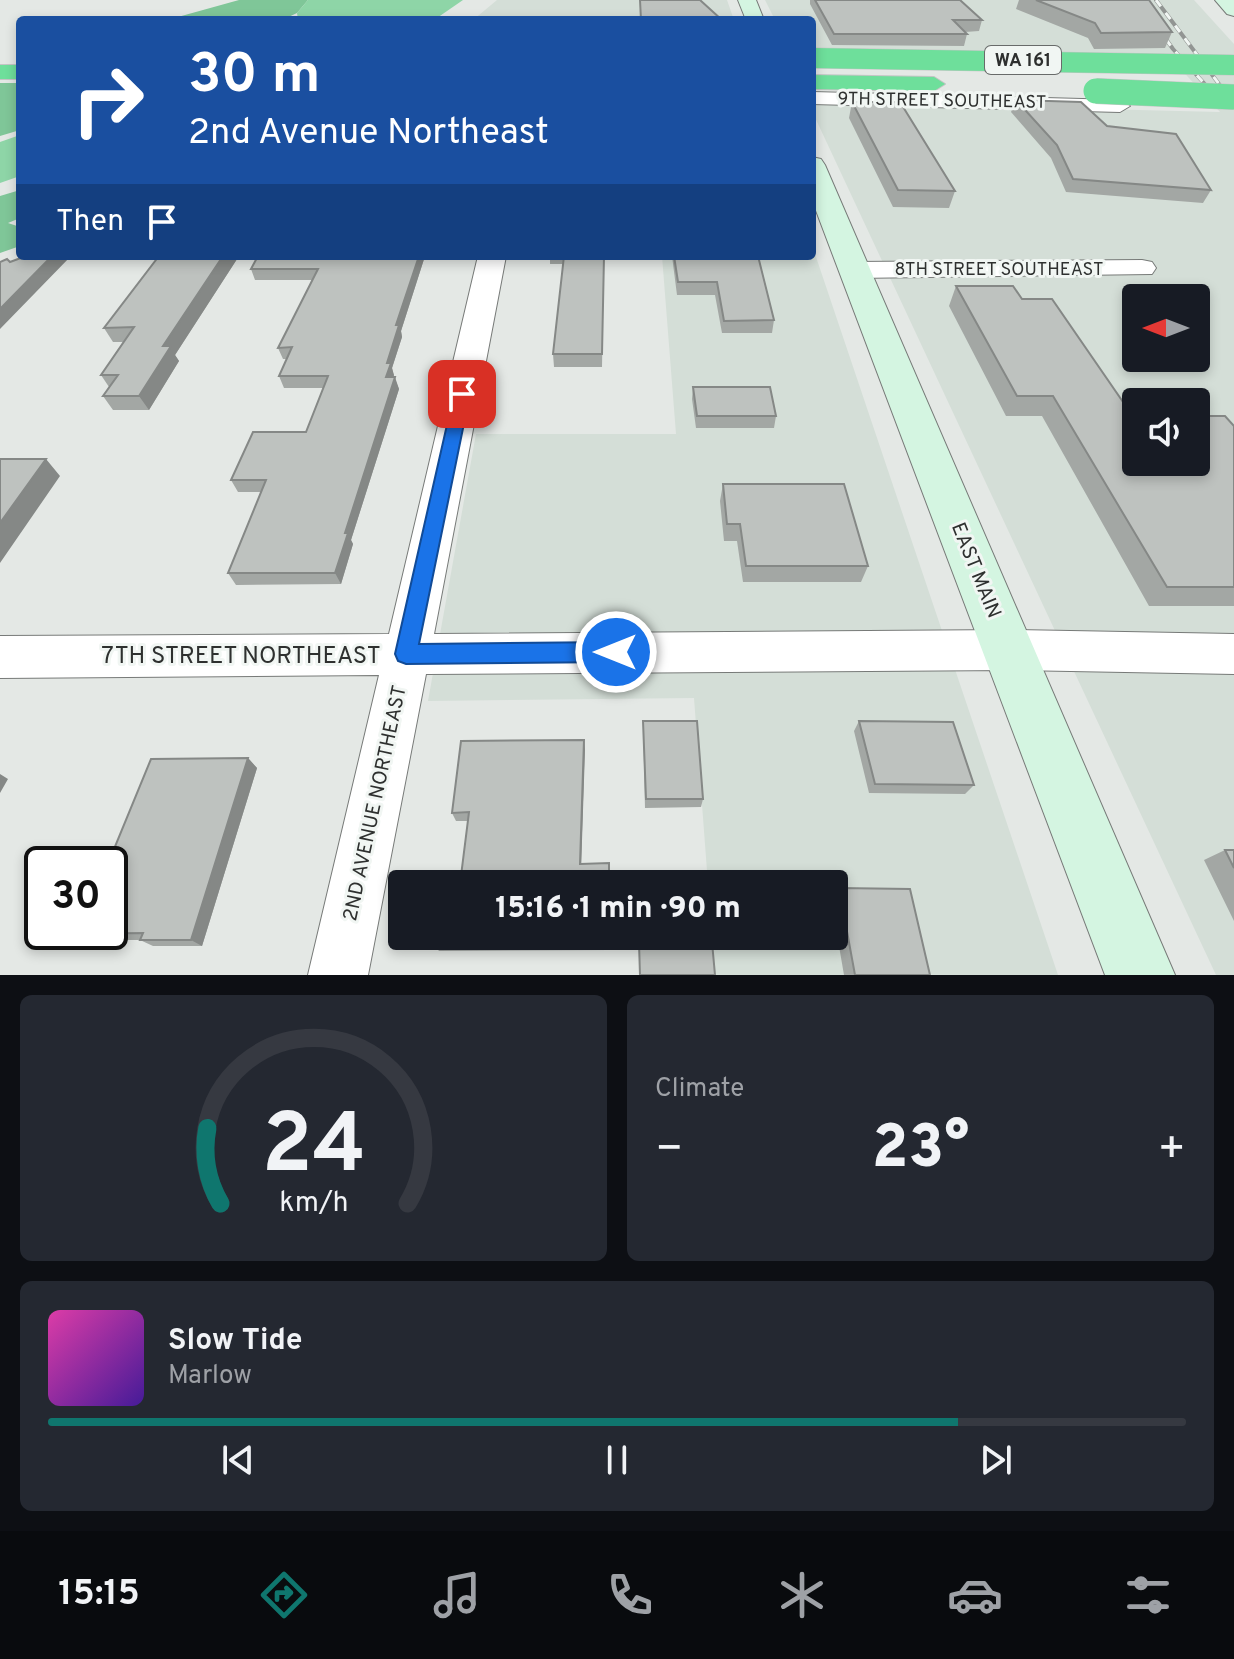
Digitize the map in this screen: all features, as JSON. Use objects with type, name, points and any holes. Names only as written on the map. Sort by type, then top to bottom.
[{"type":"highway","name":"WA 161","points":[[816,58],[1234,65]]},
{"type":"highway","points":[[888,59],[1234,59]]},
{"type":"highway","name":"WA 161","points":[[816,82],[1234,89]]},
{"type":"highway","points":[[934,84],[1234,97]]},
{"type":"main road","points":[[1224,0],[1234,10]]},
{"type":"main road","name":"EAST MAIN","points":[[816,175],[1140,975]]},
{"type":"street","name":"9TH STREET SOUTHEAST","points":[[816,98],[1030,101],[1120,106]]},
{"type":"street","name":"2ND AVENUE NORTHEAST","points":[[338,975],[491,260]]},
{"type":"street","name":"8TH STREET SOUTHEAST","points":[[855,270],[1142,268]]},
{"type":"street","name":"7TH STREET NORTHEAST","points":[[0,657],[1009,650],[1234,654]]},
{"type":"shaded area","points":[[239,0],[308,0],[291,16],[181,16]]},
{"type":"shaded area","points":[[308,0],[463,0],[440,16],[297,16]]},
{"type":"shaded area","points":[[497,0],[727,0],[733,16],[478,16]]},
{"type":"shaded area","points":[[765,0],[1194,0],[1234,44],[1234,975],[1216,975],[816,120],[816,102],[1220,112],[1167,54],[816,50],[816,16],[773,16]]},
{"type":"shaded area","points":[[0,83],[16,83],[16,131],[0,136]]},
{"type":"shaded area","points":[[16,136],[16,177],[0,183],[0,142]]},
{"type":"shaded area","points":[[16,191],[16,220],[8,223],[16,226],[16,247],[0,253],[0,196]]},
{"type":"shaded area","points":[[816,257],[1058,975],[714,975],[712,950],[848,950],[848,870],[707,870],[694,698],[428,701],[476,434],[676,434],[662,260],[816,260]]},
{"type":"building","points":[[640,0],[700,0],[718,16],[641,16]]},
{"type":"building","points":[[815,0],[960,0],[982,20],[953,20],[967,34],[834,34]]},
{"type":"building","points":[[1036,0],[1149,0],[1172,32],[1101,33],[1095,23]]},
{"type":"building","points":[[1016,100],[1081,102],[1107,126],[1176,134],[1211,190],[1073,179],[1057,145]]},
{"type":"building","points":[[852,102],[900,102],[955,191],[898,190]]},
{"type":"building","points":[[7,259],[10,262],[48,260],[0,309],[0,262]]},
{"type":"building","points":[[156,260],[220,260],[163,346],[171,346],[139,396],[103,396],[118,375],[101,375],[134,327],[104,328]]},
{"type":"building","points":[[256,260],[418,260],[387,363],[391,363],[386,377],[395,377],[335,573],[228,573],[266,480],[231,480],[253,432],[306,432],[328,376],[279,376],[292,347],[278,348],[318,269],[251,269]]},
{"type":"building","points":[[564,260],[604,260],[602,354],[553,354]]},
{"type":"building","points":[[675,260],[759,260],[774,320],[724,321],[717,282],[678,282]]},
{"type":"building","points":[[956,286],[1013,286],[1022,299],[1052,299],[1122,400],[1122,476],[1210,476],[1210,416],[1225,416],[1234,426],[1234,587],[1167,587],[1053,396],[1017,396]]},
{"type":"building","points":[[693,387],[770,387],[776,416],[697,416]]},
{"type":"building","points":[[0,459],[46,459],[0,523]]},
{"type":"building","points":[[723,484],[844,484],[868,566],[746,566],[740,524],[727,524]]},
{"type":"building","points":[[643,721],[697,721],[703,799],[646,799]]},
{"type":"building","points":[[859,721],[953,722],[974,785],[875,784]]},
{"type":"building","points":[[584,740],[580,864],[609,863],[609,870],[462,870],[469,812],[452,813],[461,741]]},
{"type":"building","points":[[248,758],[191,940],[140,940],[143,933],[128,933],[128,846],[115,846],[151,759]]},
{"type":"building","points":[[1225,850],[1234,850],[1234,868]]},
{"type":"building","points":[[848,888],[910,889],[930,975],[855,975],[848,937]]},
{"type":"building","points":[[639,950],[713,950],[715,975],[640,975]]},
{"type":"railway","points":[[1138,0],[1173,49],[1212,92]]},
{"type":"railway","points":[[1156,0],[1234,104]]},
{"type":"route","points":[[462,394],[406,654],[616,652]]}]
